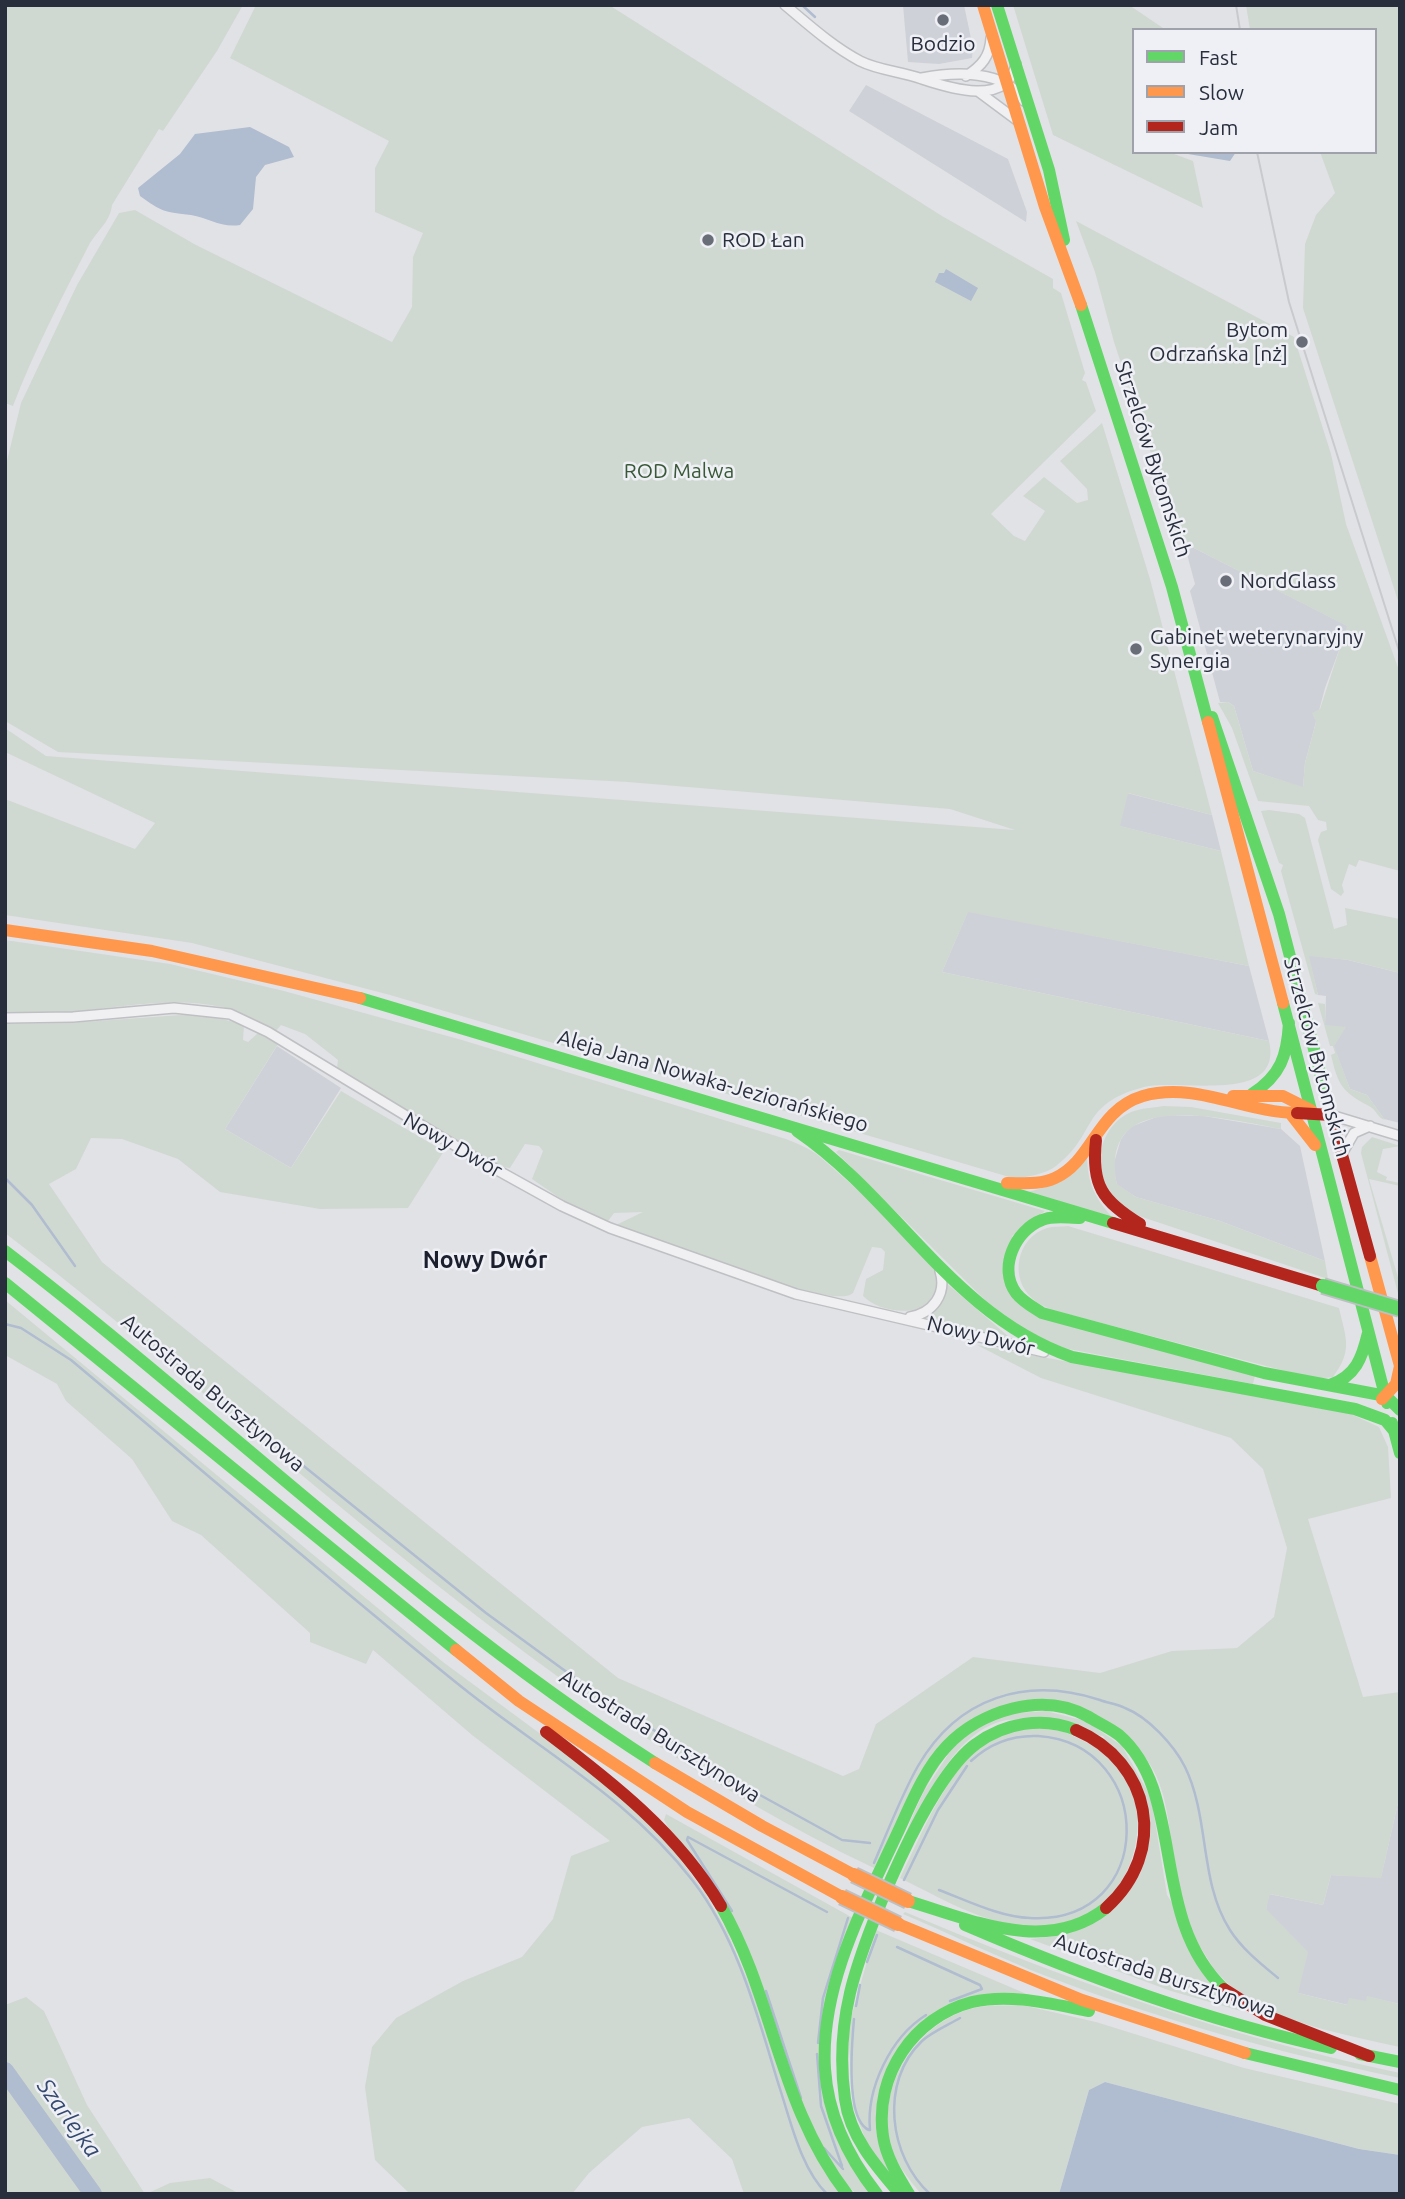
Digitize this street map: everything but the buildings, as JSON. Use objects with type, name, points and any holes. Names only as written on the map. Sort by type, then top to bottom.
[{"type":"main road","name":"Strzelców Bytomskich","points":[[982,5],[1006,83],[1026,120],[1058,202],[1067,261],[1144,498],[1195,671],[1217,765],[1289,1023],[1400,1453]]},
{"type":"main road","name":"Strzelców Bytomskich","points":[[997,5],[1016,64],[1026,120]]},
{"type":"main road","name":"Strzelców Bytomskich","points":[[1195,671],[1241,792],[1318,1057],[1342,1157],[1400,1366]]},
{"type":"main road","name":"Aleja Jana Nowaka-Jeziorańskiego","points":[[5,930],[138,948],[295,981],[784,1123],[1400,1309]]},
{"type":"main road","points":[[1252,1094],[1267,1086],[1282,1069],[1289,1023]]},
{"type":"main road","points":[[961,1177],[1024,1185],[1040,1183],[1059,1175],[1080,1160],[1110,1114],[1135,1098],[1157,1093],[1218,1097],[1286,1095],[1296,1098],[1311,1110],[1331,1115]]},
{"type":"main road","points":[[1218,1097],[1290,1114],[1311,1110]]},
{"type":"main road","points":[[1290,1114],[1299,1122],[1322,1156]]},
{"type":"main road","points":[[784,1123],[836,1160],[938,1263],[1011,1330],[1059,1354],[1355,1409],[1385,1420],[1395,1432]]},
{"type":"main road","points":[[1097,1134],[1093,1173],[1099,1191],[1127,1217],[1163,1237]]},
{"type":"main road","points":[[1106,1220],[1053,1217],[1023,1230],[1014,1243],[1009,1273],[1013,1288],[1024,1301],[1042,1313],[1071,1322],[1264,1373],[1386,1396],[1400,1410]]},
{"type":"main road","name":"Autostrada Bursztynowa","points":[[5,1251],[417,1590],[529,1677],[699,1788],[854,1875],[1043,1959],[1137,1994],[1230,2023],[1400,2062]]},
{"type":"main road","name":"Autostrada Bursztynowa","points":[[5,1283],[519,1701],[687,1812],[842,1897],[1014,1974],[1153,2025],[1303,2068],[1400,2090]]},
{"type":"main road","points":[[1326,1385],[1348,1378],[1358,1367],[1369,1328]]},
{"type":"main road","points":[[1355,1409],[1386,1396],[1396,1384],[1400,1366]]},
{"type":"main road","points":[[519,1701],[538,1726],[614,1783],[658,1822],[705,1879],[746,1958],[792,2095],[812,2145],[847,2194]]},
{"type":"main road","points":[[877,2194],[857,2169],[844,2145],[827,2084],[828,2022],[837,1977],[880,1870],[936,1761],[950,1742],[970,1726],[1009,1709],[1035,1705],[1070,1709],[1098,1720],[1121,1737],[1141,1761],[1151,1780],[1161,1818],[1177,1914],[1187,1940],[1203,1968],[1225,1991],[1248,2008],[1271,2020],[1336,2040],[1369,2056]]},
{"type":"main road","points":[[900,2194],[872,2164],[852,2125],[841,2073],[843,2025],[852,1983],[868,1935],[937,1790],[949,1769],[980,1739],[1004,1726],[1034,1720],[1062,1722],[1091,1734],[1107,1744],[1134,1779],[1146,1819],[1140,1859],[1129,1884],[1115,1900],[1091,1919],[1071,1928],[1044,1932],[1015,1931],[908,1901]]},
{"type":"main road","points":[[909,2194],[895,2170],[883,2137],[883,2096],[900,2053],[931,2021],[971,2003],[1014,1999],[1153,2025]]},
{"type":"street","points":[[785,5],[825,38],[858,60],[886,71],[922,78],[940,86],[977,91],[996,88],[1006,83],[1016,64]]},
{"type":"street","points":[[966,76],[977,69],[988,56],[991,36]]},
{"type":"street","points":[[922,78],[966,76],[1006,83]]},
{"type":"street","points":[[977,91],[1026,120]]},
{"type":"street","name":"Nowy Dwór","points":[[5,1018],[73,1017],[174,1008],[230,1014],[268,1032],[434,1135],[583,1216],[673,1252],[796,1294],[903,1317],[993,1342],[1059,1354]]},
{"type":"street","points":[[1331,1115],[1400,1136]]},
{"type":"street","points":[[1342,1157],[1349,1139],[1370,1126]]},
{"type":"street","name":"Nowy Dwór","points":[[903,1317],[918,1316],[935,1303],[943,1285],[938,1263]]},
{"type":"shaded area","points":[[903,5],[964,5],[973,48],[972,58],[939,64],[908,62]]},
{"type":"shaded area","points":[[866,85],[1008,159],[1027,212],[1026,222],[849,111]]},
{"type":"shaded area","points":[[1184,543],[1348,626],[1325,688],[1305,763],[1303,788],[1253,771],[1234,706],[1228,702],[1220,702],[1190,591],[1195,584]]},
{"type":"shaded area","points":[[1127,793],[1212,815],[1221,851],[1119,826]]},
{"type":"shaded area","points":[[968,911],[1249,966],[1269,1041],[942,972]]},
{"type":"shaded area","points":[[1308,955],[1348,960],[1400,973],[1400,1123],[1384,1119],[1367,1095],[1350,1089],[1325,1025],[1326,996],[1318,995]]},
{"type":"shaded area","points":[[277,1046],[341,1088],[291,1168],[225,1129]]},
{"type":"shaded area","points":[[1162,1115],[1204,1116],[1281,1129],[1300,1146],[1325,1261],[1220,1221],[1136,1197],[1117,1185],[1113,1166],[1121,1139],[1130,1127]]},
{"type":"shaded area","points":[[1400,1794],[1400,2004],[1368,1997],[1366,2002],[1348,2005],[1298,1993],[1266,1909],[1269,1894],[1323,1905],[1331,1875],[1381,1877]]},
{"type":"green space","points":[[5,5],[243,5],[217,51],[163,131],[159,129],[112,205],[109,217],[88,247],[58,306],[13,406],[5,403]]},
{"type":"green space","name":"ROD Malwa","points":[[256,5],[609,5],[942,216],[1053,279],[1053,288],[1061,293],[1085,373],[1082,380],[1086,382],[1096,411],[991,514],[1014,536],[1025,541],[1045,511],[1023,496],[1044,477],[1077,503],[1088,500],[1087,489],[1060,461],[1102,423],[1150,579],[1212,815],[1128,793],[1120,826],[1221,851],[1249,966],[968,912],[942,972],[1269,1041],[1269,1061],[1261,1074],[1245,1082],[1225,1085],[1160,1085],[1123,1094],[1099,1111],[1078,1143],[1056,1166],[1042,1173],[1016,1179],[390,995],[192,943],[5,915],[5,799],[135,849],[155,823],[5,752],[5,728],[46,756],[1015,830],[950,809],[628,782],[58,752],[5,721],[5,469],[21,403],[77,285],[119,213],[135,210],[196,245],[392,342],[412,307],[413,257],[423,233],[375,212],[375,168],[389,141],[230,58]]},
{"type":"green space","points":[[1013,5],[1129,5],[1163,28],[1132,28],[1132,154],[1174,154],[1193,161],[1203,208],[1053,135]]},
{"type":"green space","points":[[1246,5],[1400,5],[1400,607],[1303,308],[1305,244],[1316,215],[1335,193],[1321,154],[1377,154],[1377,28],[1250,28]]},
{"type":"green space","points":[[1076,221],[1294,337],[1331,454],[1346,524],[1400,673],[1400,871],[1359,860],[1356,867],[1349,864],[1341,896],[1331,889],[1318,840],[1321,832],[1327,830],[1326,822],[1318,820],[1309,806],[1258,801],[1232,728],[1218,703],[1228,702],[1234,706],[1253,771],[1303,787],[1305,763],[1316,722],[1312,713],[1320,709],[1347,626],[1184,543],[1180,525],[1175,526],[1114,342],[1095,272]]},
{"type":"green space","points":[[1261,811],[1299,814],[1305,818],[1334,929],[1347,925],[1345,908],[1400,919],[1400,973],[1348,960],[1309,956],[1318,995],[1315,994],[1281,871],[1283,865],[1279,863]]},
{"type":"green space","points":[[5,940],[170,964],[284,991],[462,1040],[786,1139],[815,1153],[861,1193],[931,1263],[937,1273],[938,1288],[934,1299],[925,1306],[900,1311],[873,1303],[863,1296],[866,1279],[883,1270],[885,1252],[881,1248],[872,1247],[853,1293],[839,1296],[812,1293],[739,1271],[616,1225],[643,1212],[614,1213],[608,1221],[564,1201],[532,1179],[543,1151],[539,1146],[525,1144],[510,1168],[503,1167],[352,1079],[337,1068],[338,1060],[305,1034],[281,1025],[276,1031],[229,1009],[196,1003],[142,1004],[59,1013],[5,1013]]},
{"type":"green space","points":[[1318,1003],[1325,1004],[1325,1025],[1346,1027],[1334,1046],[1350,1089],[1367,1095],[1385,1120],[1347,1092],[1339,1081],[1331,1055],[1335,1053],[1333,1046],[1330,1046]]},
{"type":"green space","points":[[195,1014],[244,1025],[243,1040],[248,1042],[258,1033],[278,1044],[225,1129],[291,1168],[341,1091],[444,1151],[408,1208],[320,1209],[220,1192],[178,1159],[122,1139],[91,1138],[76,1169],[49,1184],[102,1262],[618,1678],[843,1776],[859,1769],[876,1724],[973,1657],[1100,1673],[1172,1651],[1237,1648],[1274,1617],[1287,1548],[1263,1469],[1231,1438],[1041,1378],[977,1345],[1351,1414],[1379,1427],[1388,1447],[1391,1498],[1308,1519],[1363,1697],[1400,1692],[1400,1794],[1381,1878],[1331,1875],[1323,1905],[1270,1894],[1266,1909],[1308,1952],[1298,1993],[1347,2005],[1349,1998],[1366,2001],[1367,1996],[1400,2004],[1400,2047],[1315,2027],[1279,2015],[1248,1999],[1222,1978],[1201,1949],[1185,1911],[1163,1796],[1154,1771],[1133,1746],[1076,1705],[972,1718],[874,1868],[755,1805],[640,1734],[530,1656],[423,1574],[5,1233],[5,1024],[69,1023]]},
{"type":"green space","points":[[1163,1106],[1191,1107],[1281,1123],[1281,1129],[1200,1116],[1171,1116],[1146,1120],[1126,1132],[1116,1153],[1117,1184],[1136,1197],[1220,1221],[1325,1261],[1328,1279],[1124,1211],[1108,1197],[1104,1192],[1099,1169],[1106,1135],[1121,1118],[1131,1112]]},
{"type":"green space","points":[[1372,1137],[1400,1146],[1383,1149],[1377,1172],[1387,1177],[1386,1180],[1400,1183],[1400,1186],[1369,1179],[1400,1284],[1400,1301],[1361,1153],[1362,1147]]},
{"type":"green space","points":[[839,1150],[1045,1211],[1012,1236],[1017,1301],[1255,1375],[1253,1384],[1058,1347],[1027,1333],[986,1301],[836,1152]]},
{"type":"green space","points":[[1087,1158],[1093,1190],[1112,1217],[1028,1192],[1060,1180]]},
{"type":"green space","points":[[1068,1226],[1339,1308],[1346,1351],[1339,1368],[1333,1377],[1316,1379],[1052,1310],[1042,1305],[1025,1291],[1019,1260],[1028,1240],[1037,1233],[1049,1227]]},
{"type":"green space","points":[[945,1282],[1015,1342],[932,1320],[931,1314],[943,1299]]},
{"type":"green space","points":[[5,1300],[443,1662],[588,1769],[656,1827],[718,1910],[839,2194],[744,2194],[732,2159],[689,2118],[642,2127],[589,2173],[572,2194],[410,2194],[375,2160],[365,2087],[372,2047],[396,2018],[463,1981],[522,1957],[553,1919],[571,1856],[610,1841],[472,1735],[373,1650],[366,1664],[310,1642],[310,1633],[201,1535],[172,1521],[132,1459],[66,1401],[57,1384],[5,1355]]},
{"type":"green space","points":[[1046,1711],[1086,1721],[1122,1746],[1151,1797],[1167,1895],[1241,2011],[1171,1991],[1030,1939],[1057,1936],[1129,1891],[1141,1872],[1149,1840],[1149,1817],[1103,1736],[1014,1720],[985,1728],[966,1742],[935,1783],[890,1875],[908,1827],[931,1779],[963,1738],[983,1724],[1008,1715]]},
{"type":"green space","points":[[1054,1728],[1103,1753],[1117,1766],[1134,1796],[1137,1813],[1135,1848],[1122,1881],[1104,1903],[1072,1920],[1025,1926],[976,1915],[900,1878],[944,1792],[973,1753],[991,1739],[1011,1731]]},
{"type":"green space","points":[[666,1814],[853,1918],[821,2074],[871,2194],[856,2194],[829,2165],[800,2108],[767,2002],[664,1820]]},
{"type":"green space","points":[[905,1912],[1026,1961],[1148,2004],[1273,2042],[1400,2073],[1400,2078],[1310,2058],[1133,2007],[1028,1969],[903,1914]]},
{"type":"green space","points":[[876,1930],[1029,1995],[924,2019],[881,2086],[896,2180],[870,2150],[853,2108],[848,2028]]},
{"type":"green space","points":[[26,1997],[44,2011],[87,2105],[145,2194],[5,2194],[5,2005]]},
{"type":"green space","points":[[1022,2005],[1096,2022],[1244,2068],[1400,2104],[1400,2155],[1359,2149],[1105,2082],[1089,2090],[1059,2194],[921,2194],[907,2177],[892,2151],[887,2123],[894,2083],[903,2064],[914,2047],[945,2020],[978,2007]]},
{"type":"green space","points":[[210,2178],[240,2194],[146,2194],[170,2183]]},
{"type":"water","points":[[250,127],[289,147],[294,157],[265,165],[256,177],[253,209],[240,225],[227,225],[164,210],[140,196],[138,188],[180,154],[195,134]]},
{"type":"water","points":[[1188,154],[1235,154],[1230,161]]},
{"type":"water","points":[[946,269],[978,288],[971,301],[935,282],[939,273],[944,273]]},
{"type":"water","points":[[1105,2082],[1359,2149],[1400,2155],[1400,2194],[1059,2194],[1089,2090]]},
{"type":"waterway","points":[[802,5],[815,17]]},
{"type":"waterway","points":[[5,1178],[32,1205],[75,1266]]},
{"type":"waterway","points":[[5,1324],[21,1328],[71,1360],[413,1648],[613,1800],[668,1852],[709,1904],[735,1954],[798,2144],[810,2172],[827,2194]]},
{"type":"waterway","points":[[300,1463],[486,1613],[594,1692],[729,1778],[842,1840],[870,1843]]},
{"type":"waterway","points":[[874,1863],[918,1766],[934,1742],[953,1723],[974,1708],[996,1698],[1020,1692],[1046,1690],[1100,1700],[1143,1718],[1160,1733],[1180,1759],[1193,1787],[1213,1891],[1220,1911],[1240,1944],[1278,1978]]},
{"type":"waterway","points":[[939,1890],[1007,1915],[1030,1918],[1072,1913],[1102,1894],[1120,1866],[1127,1833],[1122,1799],[1105,1769],[1077,1746],[1038,1736],[1019,1737],[993,1745],[971,1761]]},
{"type":"waterway","points":[[904,1880],[938,1810],[967,1766]]},
{"type":"waterway","points":[[732,1911],[687,1840],[688,1837],[827,1912]]},
{"type":"waterway","points":[[818,2043],[823,1998],[848,1918]]},
{"type":"waterway","points":[[867,1962],[877,1935]]},
{"type":"waterway","points":[[897,1947],[980,1985],[982,1989],[950,2001]]},
{"type":"waterway","points":[[856,2006],[860,1985]]},
{"type":"waterway","points":[[766,1991],[801,2098]]},
{"type":"waterway","points":[[870,2130],[872,2097],[883,2065],[902,2036],[926,2015]]},
{"type":"waterway","points":[[930,2194],[905,2160],[898,2140],[895,2098],[899,2077],[908,2058],[922,2041],[960,2018]]},
{"type":"waterway","points":[[854,2019],[853,2096],[861,2123],[869,2130]]},
{"type":"waterway","points":[[817,2054],[821,2106],[842,2166]]},
{"type":"waterway","name":"Szarlejka","points":[[5,2071],[93,2194]]},
{"type":"waterway","points":[[824,2148],[843,2169]]},
{"type":"tram line","points":[[1236,5],[1240,28]]},
{"type":"tram line","points":[[1257,154],[1289,302],[1400,654]]},
{"type":"traffic: fast","points":[[997,5],[1049,170],[1064,240]]},
{"type":"traffic: fast","points":[[1081,305],[1172,587],[1208,722]]},
{"type":"traffic: fast","points":[[1212,717],[1279,914],[1331,1115]]},
{"type":"traffic: fast","points":[[360,998],[1113,1223]]},
{"type":"traffic: fast","points":[[1283,1003],[1311,1110]]},
{"type":"traffic: fast","points":[[1252,1094],[1270,1080],[1281,1064],[1289,1023]]},
{"type":"traffic: fast","points":[[1311,1110],[1387,1403]]},
{"type":"traffic: fast","points":[[797,1131],[833,1159],[866,1190],[959,1285],[993,1314],[1030,1338],[1072,1357],[1355,1409],[1385,1420],[1395,1432]]},
{"type":"traffic: fast","points":[[1080,1218],[1056,1217],[1042,1220],[1024,1232],[1012,1251],[1009,1262],[1011,1283],[1022,1299],[1042,1313],[1264,1373],[1386,1396],[1400,1410]]},
{"type":"traffic: fast","points":[[5,1251],[486,1644],[655,1763]]},
{"type":"traffic: fast","points":[[5,1283],[456,1650]]},
{"type":"traffic: fast","points":[[1323,1286],[1400,1309]]},
{"type":"traffic: fast","points":[[1330,1385],[1352,1371],[1368,1333]]},
{"type":"traffic: fast","points":[[1392,1423],[1400,1453]]},
{"type":"traffic: fast","points":[[877,2194],[849,2151],[830,2103],[825,2069],[829,2008],[846,1948],[919,1788],[939,1755],[976,1723],[1012,1708],[1051,1705],[1087,1716],[1119,1735],[1140,1760],[1153,1789],[1185,1927],[1200,1960],[1224,1989]]},
{"type":"traffic: fast","points":[[900,2194],[873,2162],[858,2138],[848,2113],[843,2086],[845,2019],[857,1967],[869,1934],[918,1823],[957,1762],[976,1744],[1011,1727],[1050,1723],[1076,1730]]},
{"type":"traffic: fast","points":[[908,1901],[983,1924],[1034,1931],[1059,1929],[1083,1922],[1106,1908]]},
{"type":"traffic: fast","points":[[721,1906],[754,1978],[791,2089],[806,2125],[824,2160],[847,2194]]},
{"type":"traffic: fast","points":[[965,1925],[1145,1995],[1237,2024],[1331,2048]]},
{"type":"traffic: fast","points":[[909,2194],[887,2151],[882,2113],[885,2091],[892,2071],[902,2052],[916,2035],[951,2010],[986,2000],[1031,2000],[1089,2011]]},
{"type":"traffic: fast","points":[[1245,2053],[1400,2090]]},
{"type":"traffic: fast","points":[[1360,2054],[1400,2062]]},
{"type":"traffic: slow","points":[[983,5],[1045,207],[1081,305]]},
{"type":"traffic: slow","points":[[1208,722],[1283,1003]]},
{"type":"traffic: slow","points":[[5,930],[152,951],[360,998]]},
{"type":"traffic: slow","points":[[1007,1183],[1043,1182],[1068,1170],[1115,1112],[1143,1096],[1182,1092],[1278,1112],[1297,1113]]},
{"type":"traffic: slow","points":[[1233,1096],[1283,1096],[1311,1110]]},
{"type":"traffic: slow","points":[[1290,1113],[1315,1145]]},
{"type":"traffic: slow","points":[[1370,1256],[1400,1366]]},
{"type":"traffic: slow","points":[[1382,1399],[1396,1384],[1400,1366]]},
{"type":"traffic: slow","points":[[456,1650],[519,1701],[687,1812],[842,1897]]},
{"type":"traffic: slow","points":[[655,1763],[762,1826],[854,1875]]},
{"type":"traffic: slow","points":[[854,1875],[908,1901]]},
{"type":"traffic: slow","points":[[842,1897],[898,1924]]},
{"type":"traffic: slow","points":[[898,1924],[1082,2000],[1245,2053]]},
{"type":"traffic: jam","points":[[1297,1113],[1331,1115],[1370,1256]]},
{"type":"traffic: jam","points":[[1096,1140],[1095,1169],[1102,1190],[1116,1208],[1140,1224]]},
{"type":"traffic: jam","points":[[1113,1223],[1323,1286]]},
{"type":"traffic: jam","points":[[1076,1730],[1101,1745],[1121,1763],[1135,1786],[1143,1810],[1144,1836],[1138,1861],[1126,1886],[1106,1908]]},
{"type":"traffic: jam","points":[[546,1732],[642,1810],[685,1855],[721,1906]]},
{"type":"traffic: jam","points":[[1224,1989],[1265,2015],[1369,2056]]},
{"type":"place","name":"Bodzio","points":[[943,20]]},
{"type":"place","name":"ROD Łan","points":[[708,240]]},
{"type":"place","name":"Bytom Odrzańska [nż]","points":[[1302,342]]},
{"type":"place","name":"NordGlass","points":[[1226,581]]},
{"type":"place","name":"Gabinet weterynaryjny Synergia","points":[[1136,649]]},
{"type":"district","name":"Nowy Dwór","points":[[485,1260]]}]
